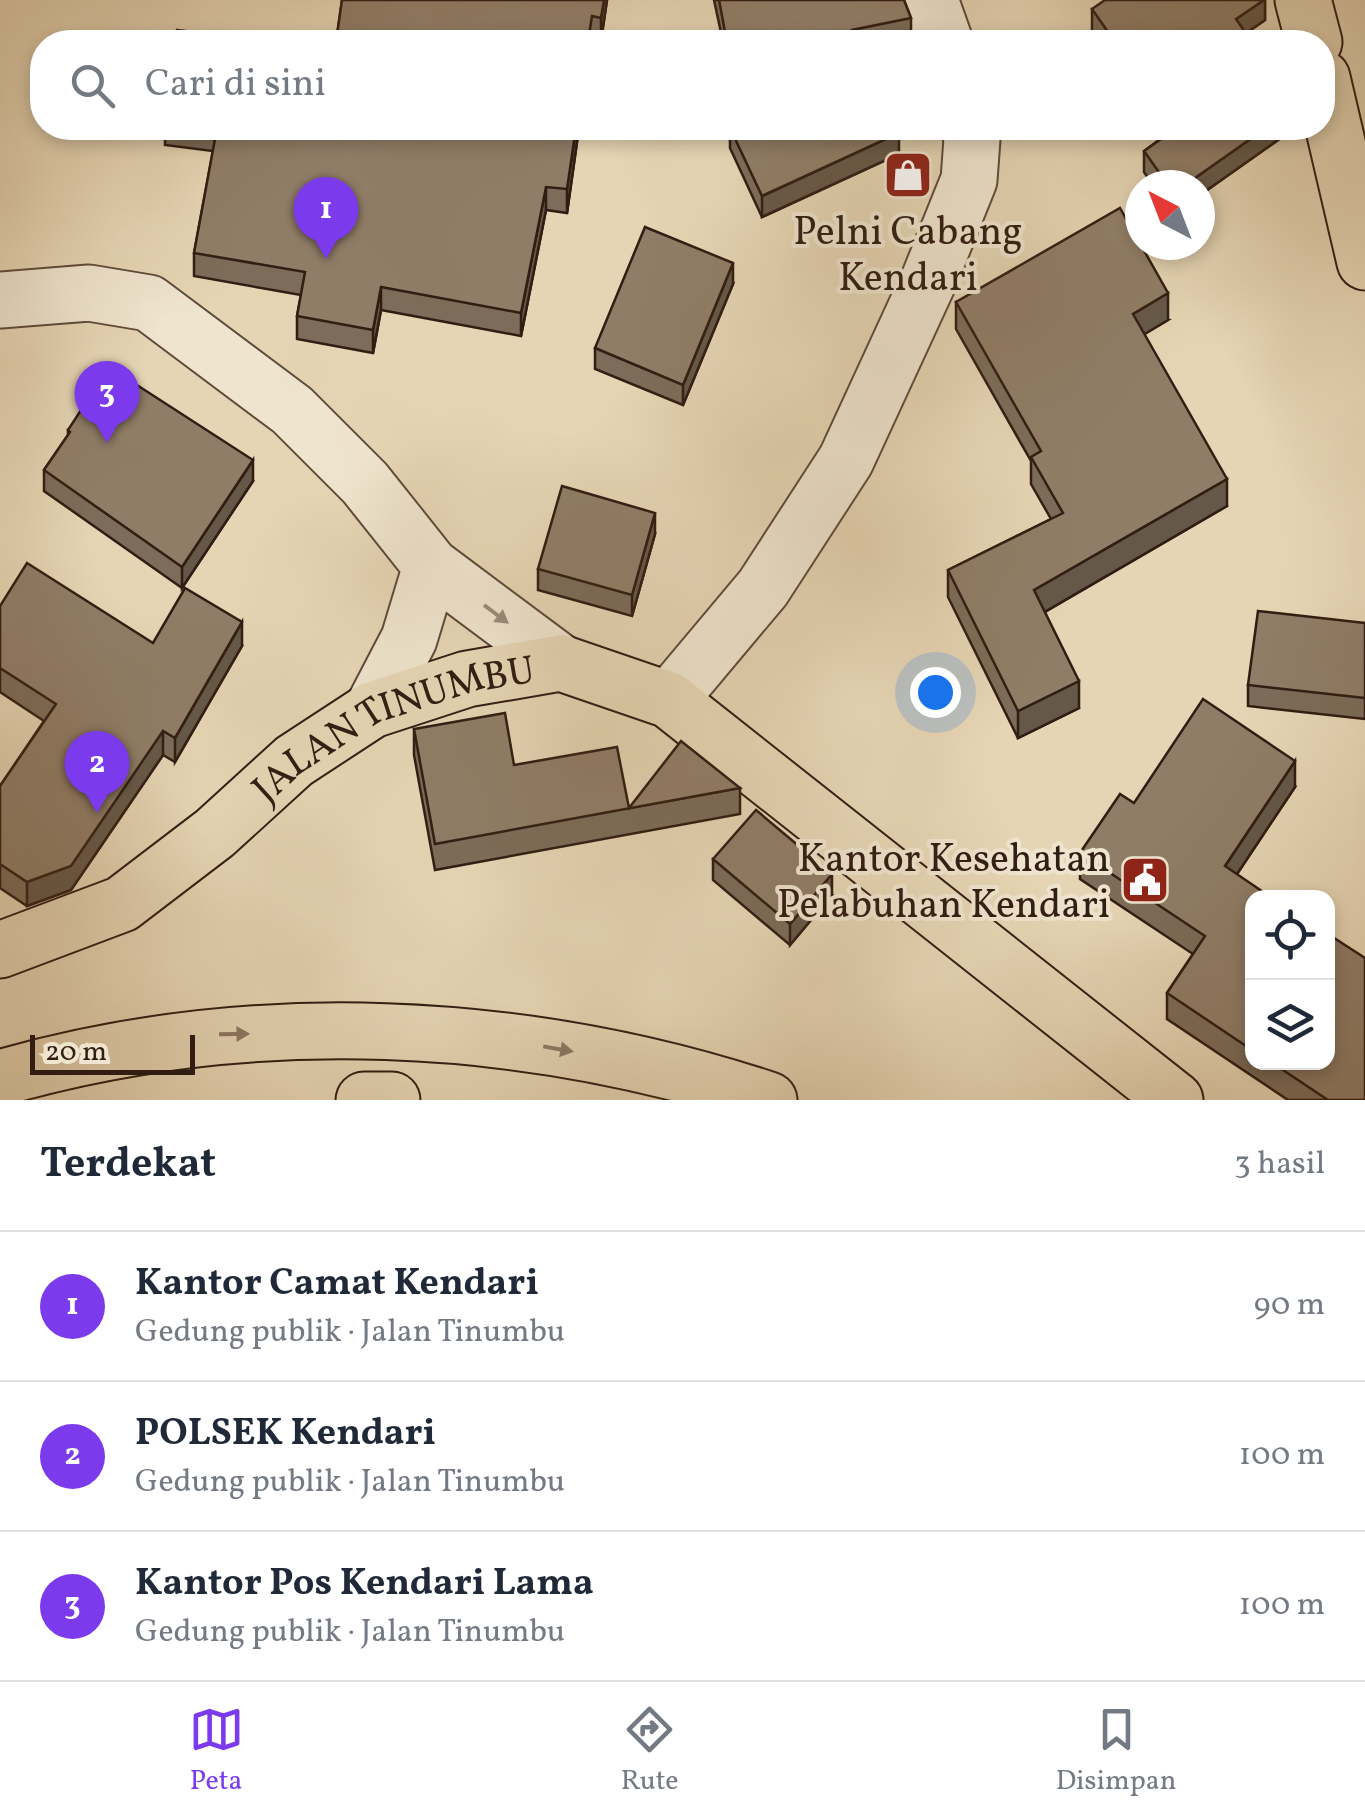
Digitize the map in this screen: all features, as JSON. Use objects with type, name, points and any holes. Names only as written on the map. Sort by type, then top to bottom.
[{"type":"main road","points":[[1303,0],[1311,30]]},
{"type":"main road","points":[[1335,134],[1365,262]]},
{"type":"main road","name":"JALAN TINUMBU","points":[[0,950],[122,904],[215,833],[294,761],[372,710],[466,679],[561,663],[669,700],[1175,1100]]},
{"type":"main road","points":[[0,1078],[68,1058],[213,1035],[376,1032],[551,1047],[710,1081],[769,1100]]},
{"type":"main road","points":[[364,1100],[392,1100]]},
{"type":"street","points":[[930,0],[941,30]]},
{"type":"street","points":[[669,700],[764,588],[846,460],[928,282],[969,180],[972,140]]},
{"type":"street","points":[[0,300],[89,294],[149,303],[292,410],[364,483],[431,566],[561,663]]},
{"type":"street","points":[[372,710],[408,639],[431,566]]},
{"type":"building","points":[[342,0],[604,0],[601,18],[592,16],[590,30],[338,30]]},
{"type":"building","points":[[719,0],[904,0],[911,18],[852,30],[725,30]]},
{"type":"building","points":[[1105,0],[1264,0],[1236,19],[1244,30],[1107,30],[1092,9]]},
{"type":"building","points":[[215,140],[574,140],[567,189],[546,187],[521,313],[381,287],[373,330],[297,316],[305,272],[194,253]]},
{"type":"building","points":[[736,140],[884,140],[762,196]]},
{"type":"building","points":[[1160,140],[1249,140],[1206,170],[1157,170],[1144,151]]},
{"type":"building","points":[[1120,208],[1125,217],[1125,260],[1149,260],[1168,293],[1133,314],[1227,479],[1034,590],[1079,681],[1018,711],[948,570],[1063,513],[1031,457],[1041,451],[956,302]]},
{"type":"building","points":[[645,227],[733,263],[683,385],[595,348]]},
{"type":"building","points":[[109,367],[253,460],[182,567],[44,470]]},
{"type":"building","points":[[562,486],[655,513],[632,595],[538,569]]},
{"type":"building","points":[[27,563],[153,643],[185,588],[242,622],[175,738],[163,731],[71,866],[27,882],[0,864],[0,786],[56,704],[0,668],[0,606]]},
{"type":"building","points":[[1258,611],[1365,623],[1365,698],[1248,685]]},
{"type":"building","points":[[1203,699],[1295,761],[1225,866],[1260,890],[1245,890],[1245,1045],[1167,993],[1205,936],[1080,853],[1120,794],[1134,803]]},
{"type":"building","points":[[505,713],[514,765],[617,747],[629,808],[681,741],[740,788],[435,844],[414,729]]},
{"type":"building","points":[[756,810],[832,874],[790,924],[713,859]]},
{"type":"building","points":[[1335,939],[1365,958],[1365,1100],[1328,1100],[1283,1070],[1335,1070]]},
{"type":"place","name":"Pelni Cabang Kendari","points":[[908,175]]},
{"type":"place","name":"Kantor Camat Kendari","points":[[326,259]]},
{"type":"place","name":"Kantor Pos Kendari Lama","points":[[107,443]]},
{"type":"place","name":"POLSEK Kendari","points":[[97,813]]},
{"type":"place","name":"Kantor Kesehatan Pelabuhan Kendari","points":[[1145,880]]}]
